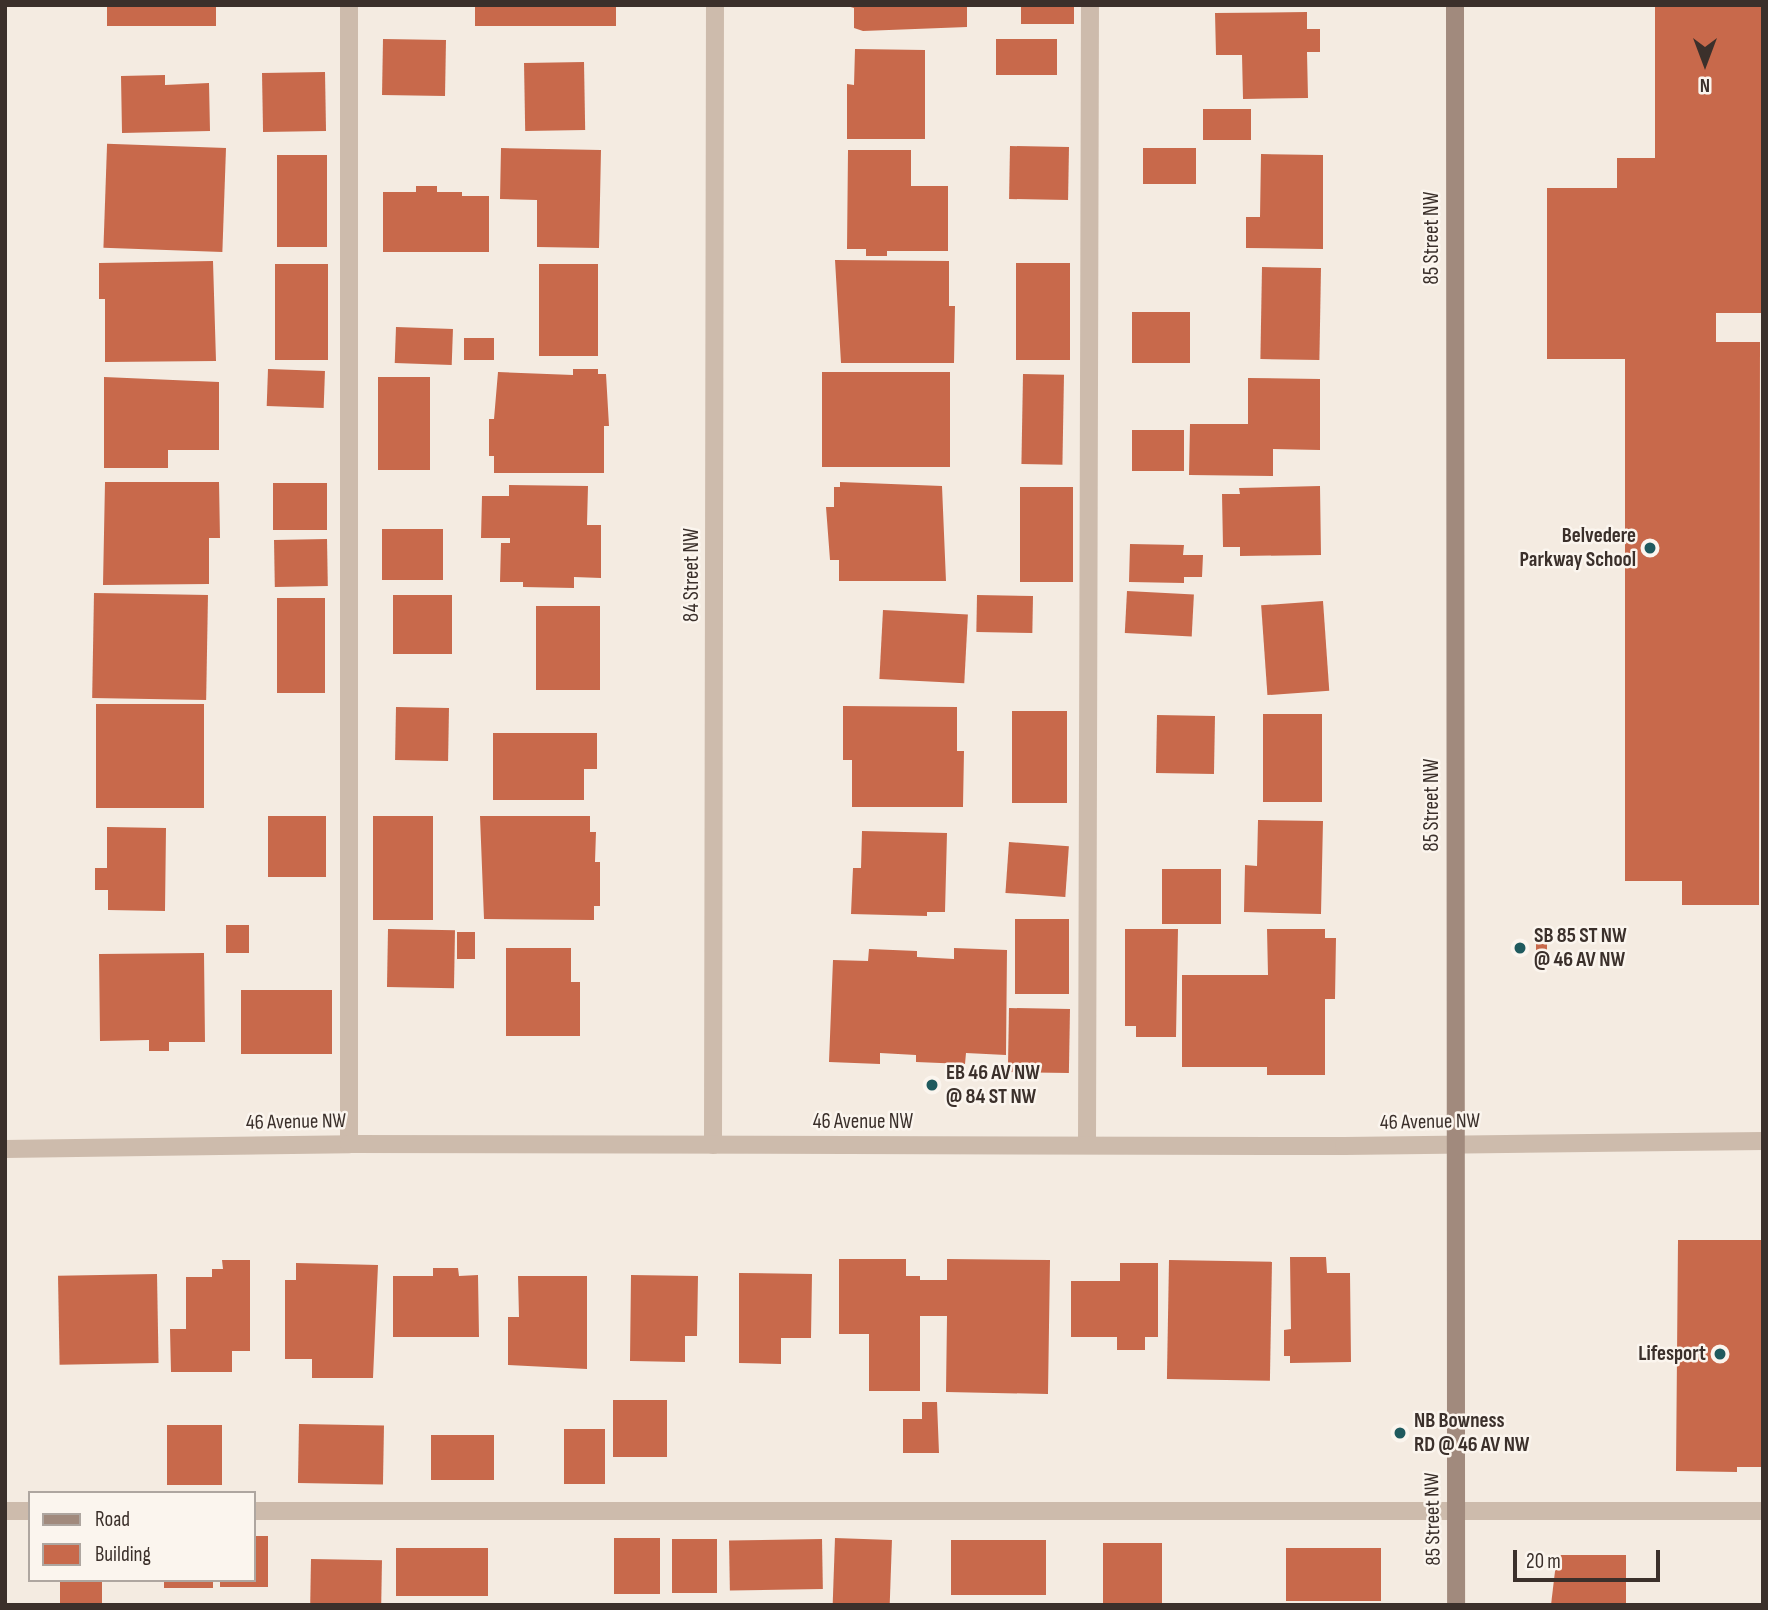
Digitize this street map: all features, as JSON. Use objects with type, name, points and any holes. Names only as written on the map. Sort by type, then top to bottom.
[{"type":"street","points":[[349,5],[349,1144]]},
{"type":"street","name":"84 Street NW","points":[[713,1145],[715,5]]},
{"type":"street","points":[[1087,1145],[1090,5]]},
{"type":"street","name":"85 Street NW","points":[[1455,5],[1456,1605]]},
{"type":"street","name":"46 Avenue NW","points":[[5,1149],[349,1144],[1455,1145],[1763,1141]]},
{"type":"street","points":[[5,1511],[28,1511]]},
{"type":"street","points":[[256,1511],[1763,1511]]},
{"type":"building","points":[[107,5],[216,5],[216,26],[107,26]]},
{"type":"building","points":[[475,5],[616,5],[616,26],[475,26]]},
{"type":"building","points":[[844,5],[967,5],[967,27],[863,31],[854,28],[854,8]]},
{"type":"building","points":[[1021,5],[1074,5],[1074,24],[1021,24]]},
{"type":"building","points":[[1655,5],[1763,5],[1763,313],[1716,313],[1716,342],[1760,342],[1759,905],[1682,905],[1682,881],[1625,881],[1625,359],[1547,359],[1547,188],[1617,188],[1617,158],[1655,158]]},
{"type":"building","points":[[1307,12],[1307,29],[1320,29],[1320,52],[1307,52],[1308,98],[1243,99],[1242,55],[1216,55],[1215,13]]},
{"type":"building","points":[[383,39],[446,40],[445,96],[382,95]]},
{"type":"building","points":[[996,39],[1057,39],[1057,75],[996,75]]},
{"type":"building","points":[[855,49],[925,50],[925,139],[847,139],[847,84],[854,85]]},
{"type":"building","points":[[584,62],[585,130],[525,131],[524,63]]},
{"type":"building","points":[[325,72],[326,131],[263,132],[262,73]]},
{"type":"building","points":[[165,75],[165,85],[209,83],[210,131],[122,133],[121,76]]},
{"type":"building","points":[[1203,109],[1251,109],[1251,140],[1203,140]]},
{"type":"building","points":[[107,144],[226,148],[222,252],[103,248]]},
{"type":"building","points":[[1010,146],[1069,147],[1068,200],[1009,199]]},
{"type":"building","points":[[501,148],[601,150],[599,248],[537,247],[537,200],[500,199]]},
{"type":"building","points":[[1143,148],[1196,148],[1196,184],[1143,184]]},
{"type":"building","points":[[848,150],[911,150],[911,186],[948,186],[948,251],[887,251],[887,256],[866,256],[866,249],[847,249]]},
{"type":"building","points":[[1261,154],[1323,155],[1323,249],[1246,248],[1246,217],[1260,217]]},
{"type":"building","points":[[277,155],[327,155],[327,247],[277,247]]},
{"type":"building","points":[[416,186],[437,186],[437,192],[462,192],[462,196],[489,196],[489,252],[383,252],[383,192],[416,192]]},
{"type":"building","points":[[835,260],[949,261],[949,306],[955,306],[954,363],[841,363]]},
{"type":"building","points":[[213,261],[216,361],[105,362],[105,299],[99,299],[99,263]]},
{"type":"building","points":[[1016,263],[1070,263],[1070,360],[1016,360]]},
{"type":"building","points":[[275,264],[328,264],[328,360],[275,360]]},
{"type":"building","points":[[539,264],[598,264],[598,356],[539,356]]},
{"type":"building","points":[[1262,267],[1321,268],[1319,360],[1260,359]]},
{"type":"building","points":[[1132,312],[1190,312],[1190,363],[1132,363]]},
{"type":"building","points":[[396,327],[453,329],[452,365],[395,363]]},
{"type":"building","points":[[464,338],[494,338],[494,360],[464,360]]},
{"type":"building","points":[[268,369],[325,371],[324,408],[267,406]]},
{"type":"building","points":[[573,369],[598,369],[598,374],[606,374],[609,426],[604,426],[604,473],[494,473],[494,456],[489,456],[489,419],[494,419],[498,372],[573,375]]},
{"type":"building","points":[[822,372],[950,372],[950,467],[822,467]]},
{"type":"building","points":[[1023,374],[1064,375],[1062,465],[1021,464]]},
{"type":"building","points":[[104,377],[219,382],[219,450],[168,450],[168,468],[104,468]]},
{"type":"building","points":[[378,377],[430,377],[430,470],[378,470]]},
{"type":"building","points":[[1248,378],[1320,379],[1320,450],[1273,449],[1273,476],[1189,475],[1190,424],[1248,424]]},
{"type":"building","points":[[1132,430],[1184,430],[1184,471],[1132,471]]},
{"type":"building","points":[[105,482],[219,482],[220,538],[209,538],[209,584],[103,585]]},
{"type":"building","points":[[840,482],[942,486],[946,581],[839,581],[839,560],[830,560],[826,507],[834,507],[834,487],[840,487]]},
{"type":"building","points":[[273,483],[327,483],[327,530],[273,530]]},
{"type":"building","points":[[509,485],[588,486],[587,525],[601,525],[601,578],[574,577],[574,588],[523,587],[523,582],[500,582],[501,543],[510,543],[510,538],[481,538],[482,496],[509,496]]},
{"type":"building","points":[[1320,486],[1321,555],[1240,556],[1240,547],[1223,547],[1222,494],[1240,494],[1239,488]]},
{"type":"building","points":[[1020,487],[1073,487],[1073,582],[1020,582]]},
{"type":"building","points":[[382,529],[443,529],[443,580],[382,580]]},
{"type":"building","points":[[327,539],[328,586],[275,587],[274,540]]},
{"type":"building","points":[[1130,544],[1184,545],[1183,555],[1203,555],[1202,577],[1184,577],[1184,583],[1129,582]]},
{"type":"building","points":[[1127,591],[1194,595],[1192,636],[1125,633]]},
{"type":"building","points":[[94,593],[208,595],[206,700],[92,698]]},
{"type":"building","points":[[393,595],[452,595],[452,654],[393,654]]},
{"type":"building","points":[[977,595],[1033,596],[1032,633],[976,632]]},
{"type":"building","points":[[277,598],[325,598],[325,693],[277,693]]},
{"type":"building","points":[[1323,601],[1329,691],[1267,695],[1261,605]]},
{"type":"building","points":[[536,606],[600,606],[600,690],[536,690]]},
{"type":"building","points":[[883,610],[968,614],[964,683],[879,679]]},
{"type":"building","points":[[96,704],[204,704],[204,808],[96,808]]},
{"type":"building","points":[[843,706],[957,707],[957,751],[964,751],[963,807],[852,807],[852,760],[843,760]]},
{"type":"building","points":[[396,707],[449,708],[448,761],[395,760]]},
{"type":"building","points":[[1012,711],[1067,711],[1067,803],[1012,803]]},
{"type":"building","points":[[1263,714],[1322,714],[1322,802],[1263,802]]},
{"type":"building","points":[[1157,715],[1215,716],[1214,774],[1156,773]]},
{"type":"building","points":[[493,733],[597,733],[597,769],[584,769],[584,800],[493,800]]},
{"type":"building","points":[[268,816],[326,816],[326,877],[268,877]]},
{"type":"building","points":[[373,816],[433,816],[433,920],[373,920]]},
{"type":"building","points":[[480,816],[590,816],[590,832],[596,832],[595,862],[600,862],[600,906],[594,906],[594,920],[484,919]]},
{"type":"building","points":[[1258,820],[1323,821],[1321,914],[1244,912],[1245,865],[1257,866]]},
{"type":"building","points":[[107,827],[166,828],[165,911],[108,910],[108,890],[95,890],[95,868],[107,868]]},
{"type":"building","points":[[862,831],[947,833],[945,912],[927,912],[927,916],[851,914],[853,868],[861,868]]},
{"type":"building","points":[[1009,842],[1069,846],[1065,897],[1005,893]]},
{"type":"building","points":[[1162,869],[1221,869],[1221,924],[1162,924]]},
{"type":"building","points":[[1015,919],[1069,919],[1069,994],[1015,994]]},
{"type":"building","points":[[226,925],[249,925],[249,953],[226,953]]},
{"type":"building","points":[[388,929],[455,930],[454,988],[387,987]]},
{"type":"building","points":[[1125,929],[1178,929],[1176,1037],[1136,1037],[1136,1026],[1125,1026]]},
{"type":"building","points":[[1267,929],[1325,929],[1325,938],[1336,938],[1335,999],[1325,999],[1325,1075],[1267,1075],[1267,1067],[1182,1067],[1182,975],[1268,975]]},
{"type":"building","points":[[457,932],[475,932],[475,959],[457,959]]},
{"type":"building","points":[[1536,944],[1547,944],[1547,965],[1536,965]]},
{"type":"building","points":[[506,948],[571,948],[571,982],[580,982],[580,1036],[506,1036]]},
{"type":"building","points":[[954,948],[1007,950],[1006,1055],[966,1053],[965,1064],[916,1062],[916,1055],[880,1053],[880,1064],[829,1062],[833,960],[868,961],[869,949],[917,951],[917,957],[954,959]]},
{"type":"building","points":[[204,953],[205,1042],[169,1042],[169,1051],[149,1051],[149,1040],[100,1041],[99,954]]},
{"type":"building","points":[[241,990],[332,990],[332,1054],[241,1054]]},
{"type":"building","points":[[1009,1008],[1070,1009],[1069,1073],[1008,1072]]},
{"type":"building","name":"Lifesport","points":[[1678,1240],[1763,1240],[1763,1467],[1737,1467],[1737,1472],[1676,1471]]},
{"type":"building","points":[[1290,1257],[1326,1257],[1327,1273],[1350,1273],[1351,1362],[1290,1363],[1290,1356],[1284,1356],[1284,1330],[1291,1329]]},
{"type":"building","points":[[839,1259],[906,1259],[906,1276],[920,1276],[920,1280],[947,1280],[947,1259],[1050,1260],[1048,1394],[946,1392],[947,1316],[920,1316],[920,1391],[869,1391],[869,1334],[839,1334]]},
{"type":"building","points":[[222,1260],[250,1260],[250,1351],[232,1351],[232,1372],[171,1372],[170,1329],[186,1329],[186,1277],[212,1277],[212,1269],[223,1269]]},
{"type":"building","points":[[1169,1260],[1272,1262],[1270,1381],[1167,1379]]},
{"type":"building","points":[[296,1263],[378,1265],[373,1378],[312,1378],[312,1359],[285,1359],[285,1280],[296,1280]]},
{"type":"building","points":[[1120,1263],[1158,1263],[1158,1337],[1145,1337],[1145,1350],[1117,1350],[1117,1337],[1071,1337],[1071,1281],[1120,1281]]},
{"type":"building","points":[[433,1268],[458,1268],[459,1276],[478,1275],[479,1337],[393,1337],[393,1276],[433,1276]]},
{"type":"building","points":[[739,1273],[812,1274],[811,1338],[781,1338],[781,1364],[739,1363]]},
{"type":"building","points":[[157,1274],[159,1363],[60,1365],[58,1276]]},
{"type":"building","points":[[631,1275],[698,1276],[697,1336],[685,1336],[685,1362],[630,1361]]},
{"type":"building","points":[[518,1276],[587,1276],[587,1369],[508,1365],[508,1317],[519,1317]]},
{"type":"building","points":[[613,1400],[667,1400],[667,1457],[613,1457]]},
{"type":"building","points":[[922,1402],[937,1402],[939,1453],[903,1453],[903,1419],[922,1419]]},
{"type":"building","points":[[299,1424],[384,1425],[383,1484],[298,1483]]},
{"type":"building","points":[[167,1425],[222,1425],[222,1485],[167,1485]]},
{"type":"building","points":[[564,1429],[605,1429],[605,1484],[564,1484]]},
{"type":"building","points":[[431,1435],[494,1435],[494,1480],[431,1480]]},
{"type":"building","points":[[256,1536],[268,1536],[268,1587],[220,1587],[220,1582],[256,1582]]},
{"type":"building","points":[[614,1538],[660,1538],[660,1594],[614,1594]]},
{"type":"building","points":[[835,1538],[892,1540],[890,1605],[833,1605]]},
{"type":"building","points":[[672,1539],[717,1539],[717,1593],[672,1593]]},
{"type":"building","points":[[822,1539],[823,1589],[730,1591],[729,1541]]},
{"type":"building","points":[[951,1540],[1046,1540],[1046,1595],[951,1595]]},
{"type":"building","points":[[1103,1543],[1162,1543],[1162,1603],[1103,1603]]},
{"type":"building","points":[[396,1548],[488,1548],[488,1596],[396,1596]]},
{"type":"building","points":[[1286,1548],[1381,1548],[1381,1601],[1286,1601]]},
{"type":"building","points":[[1561,1555],[1626,1555],[1626,1605],[1551,1605],[1556,1563]]},
{"type":"building","points":[[311,1559],[382,1560],[381,1605],[310,1605]]},
{"type":"building","points":[[60,1582],[102,1582],[102,1605],[60,1605]]},
{"type":"building","points":[[164,1582],[213,1582],[213,1588],[164,1588]]},
{"type":"place","name":"Belvedere Parkway School","points":[[1650,548]]},
{"type":"place","name":"SB 85 ST NW @ 46 AV NW","points":[[1520,948]]},
{"type":"place","name":"EB 46 AV NW @ 84 ST NW","points":[[932,1085]]},
{"type":"place","name":"Lifesport","points":[[1720,1354]]},
{"type":"place","name":"NB Bowness RD @ 46 AV NW","points":[[1400,1433]]}]
